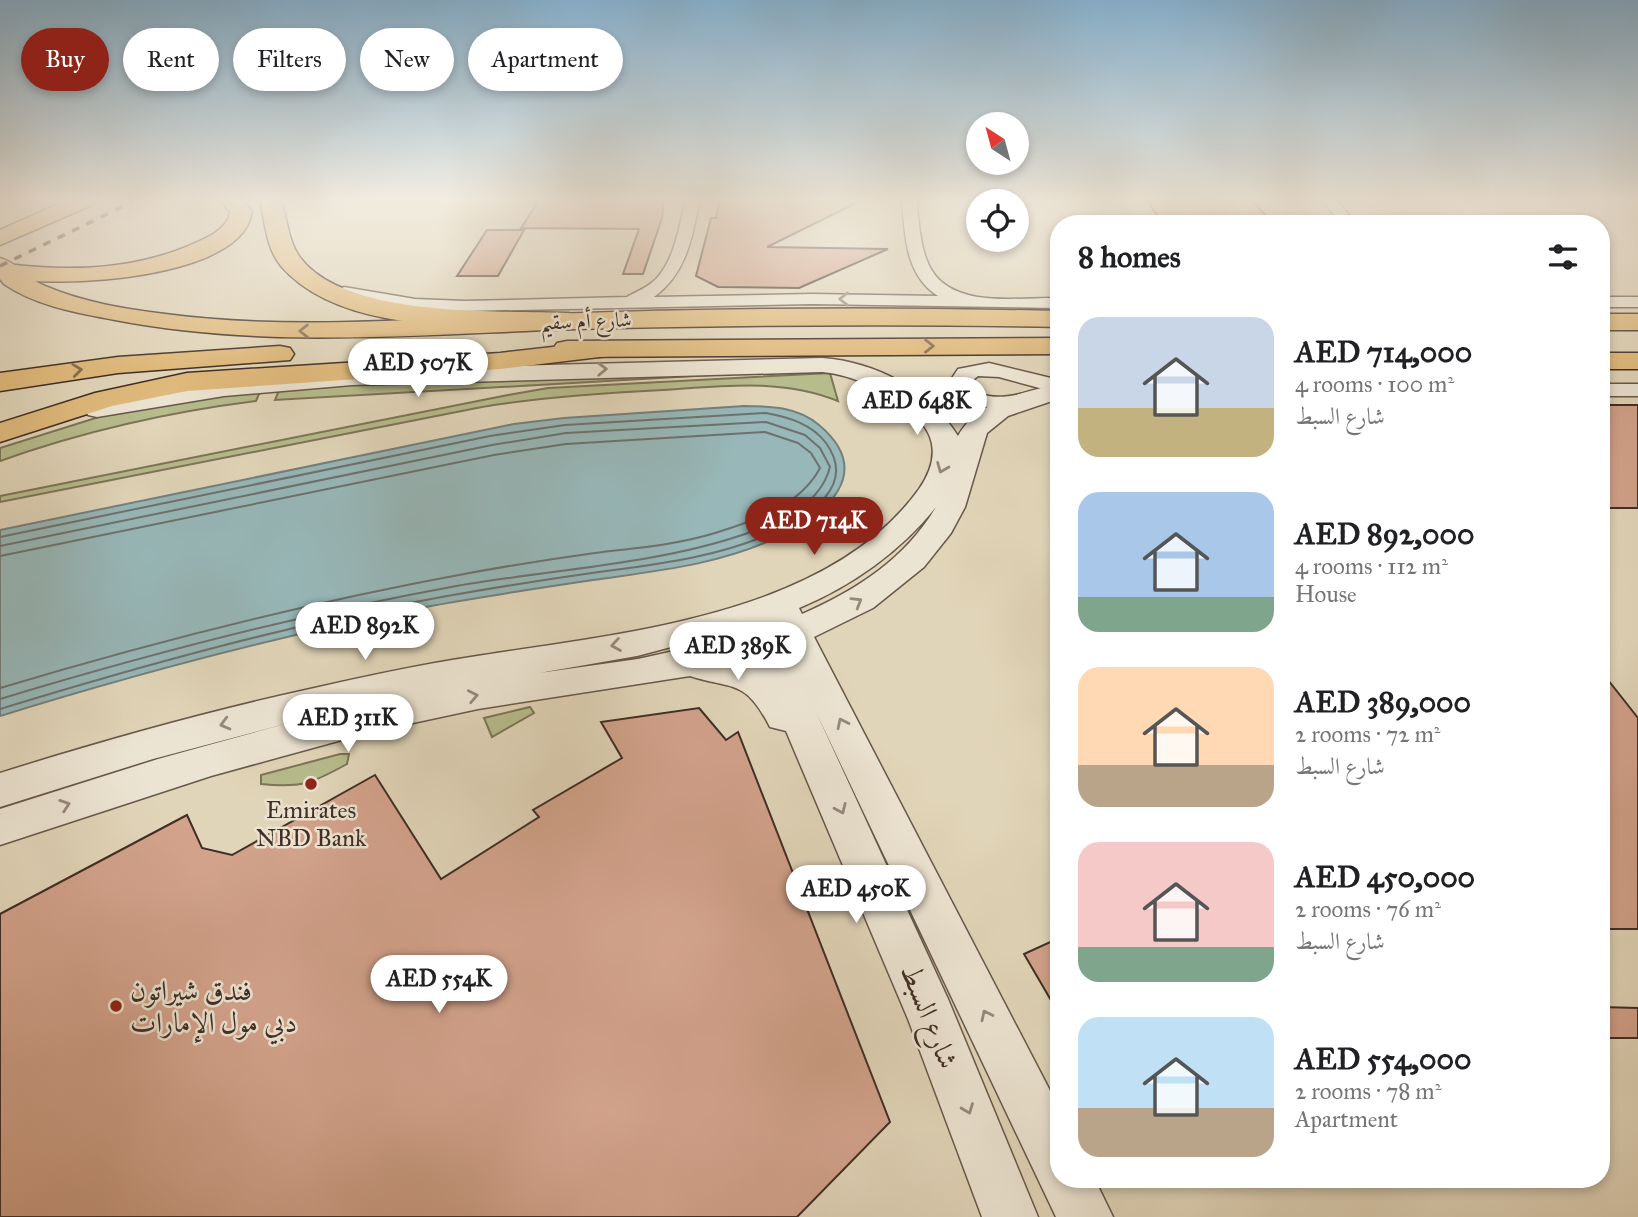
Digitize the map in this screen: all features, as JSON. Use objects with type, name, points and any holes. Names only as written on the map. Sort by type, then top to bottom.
[{"type":"main road","points":[[3,268],[78,276],[122,271],[180,257]]},
{"type":"main road","points":[[289,257],[319,284],[351,300],[402,313],[568,321]]},
{"type":"main road","name":"شارع أم سقيم","points":[[3,268],[14,279],[35,289],[92,308],[177,324],[271,331],[568,321],[872,316],[1050,320]]},
{"type":"main road","points":[[0,302],[92,308]]},
{"type":"main road","points":[[1610,322],[1638,322]]},
{"type":"main road","name":"شارع أم سقيم","points":[[3,381],[118,365],[218,356],[449,349],[1050,346]]},
{"type":"main road","points":[[1610,347],[1638,348]]},
{"type":"main road","points":[[0,433],[86,404],[187,382],[500,361],[606,349]]},
{"type":"main road","points":[[1610,360],[1638,362]]},
{"type":"street","points":[[628,302],[655,291],[670,277],[676,257]]},
{"type":"street","points":[[918,257],[920,272],[934,287],[965,301]]},
{"type":"street","points":[[873,299],[907,287],[920,272]]},
{"type":"street","points":[[670,277],[687,293],[707,301]]},
{"type":"street","points":[[319,284],[363,296],[415,304],[492,306],[873,299],[1050,303]]},
{"type":"street","points":[[1610,302],[1638,302]]},
{"type":"street","points":[[0,433],[126,403],[219,389],[524,372],[711,366],[837,366],[876,379],[926,412],[946,436],[947,455],[926,499],[894,534],[774,623],[692,664]]},
{"type":"street","points":[[1610,390],[1638,390]]},
{"type":"street","points":[[0,790],[133,749],[319,701],[501,664],[660,637],[774,623],[869,595],[909,563],[948,513],[963,477],[970,441],[979,425],[1010,406],[1050,393]]},
{"type":"street","name":"شارع السبط","points":[[774,623],[820,762],[931,1016],[1010,1217]]},
{"type":"street","name":"شارع السبط","points":[[774,623],[1050,1147]]},
{"type":"street","points":[[0,827],[182,769],[360,720],[492,692],[692,664],[734,671],[761,683],[776,702],[793,738],[808,755],[820,762]]},
{"type":"street","points":[[1070,1188],[1084,1217]]},
{"type":"green space","points":[[830,373],[838,401],[795,389],[752,385],[527,401],[482,407],[0,502],[0,496],[548,388]]},
{"type":"green space","points":[[729,374],[275,400],[280,388],[360,382]]},
{"type":"green space","points":[[261,389],[256,401],[126,424],[0,461],[0,448],[102,416]]},
{"type":"green space","points":[[530,707],[534,713],[492,737],[484,718]]},
{"type":"green space","points":[[349,754],[347,764],[315,780],[296,785],[261,784],[261,775]]},
{"type":"water","points":[[764,406],[802,414],[819,425],[836,443],[843,460],[844,476],[838,491],[827,505],[796,528],[756,547],[687,566],[451,602],[322,629],[160,669],[0,716],[0,530],[514,424]]},
{"type":"building","points":[[470,257],[509,257],[498,276],[457,276]]},
{"type":"building","points":[[629,257],[649,257],[643,274],[623,274]]},
{"type":"building","points":[[701,257],[870,257],[799,288],[718,287],[696,276]]},
{"type":"building","points":[[1610,405],[1638,405],[1638,508],[1610,508]]},
{"type":"building","points":[[1610,682],[1638,718],[1638,929],[1610,929]]},
{"type":"building","points":[[699,708],[726,740],[738,732],[890,1122],[797,1217],[0,1217],[0,914],[187,815],[202,848],[232,855],[375,775],[441,879],[539,817],[533,810],[622,758],[601,722]]},
{"type":"building","points":[[1050,942],[1050,999],[1024,954]]},
{"type":"building","points":[[1610,1007],[1638,1008],[1638,1038],[1610,1038]]},
{"type":"railway","points":[[0,266],[19,257]]},
{"type":"place","name":"Emirates NBD Bank","points":[[311,784]]},
{"type":"place","name":"فندق شيراتون دبي مول الإمارات","points":[[116,1006]]}]
